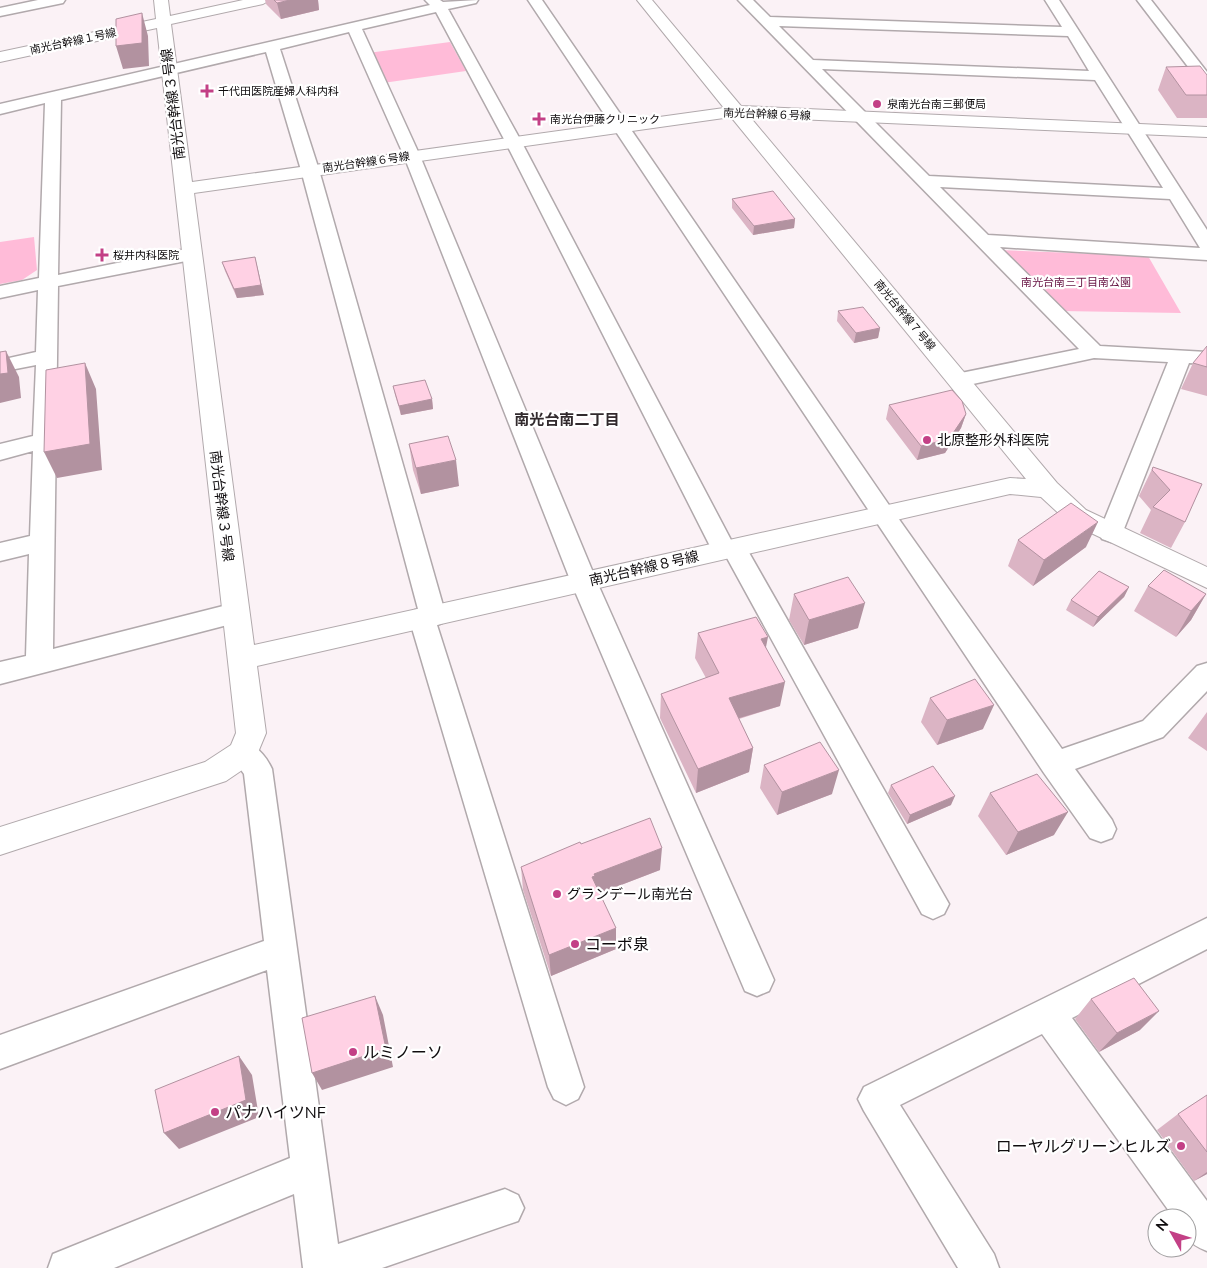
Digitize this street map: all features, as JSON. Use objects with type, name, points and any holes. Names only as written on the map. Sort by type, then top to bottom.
[{"type":"street","points":[[0,12],[58,0]]},
{"type":"street","name":"南光台幹線３号線","points":[[161,0],[182,189],[250,733],[242,753]]},
{"type":"street","name":"南光台幹線１号線","points":[[0,57],[263,0]]},
{"type":"street","points":[[0,109],[354,27],[436,4],[471,0]]},
{"type":"street","points":[[535,0],[883,514],[1054,764],[1101,829]]},
{"type":"street","name":"南光台幹線７号線","points":[[644,0],[1048,489],[1076,516],[1207,578]]},
{"type":"street","points":[[745,0],[1094,352]]},
{"type":"street","points":[[1052,0],[1207,244]]},
{"type":"street","points":[[1144,0],[1207,82]]},
{"type":"street","points":[[436,4],[513,141],[729,549],[934,904]]},
{"type":"street","points":[[766,21],[1073,32]]},
{"type":"street","points":[[354,27],[412,156],[584,582],[757,980]]},
{"type":"street","points":[[272,46],[310,170],[428,617],[566,1087]]},
{"type":"street","points":[[809,64],[1100,76]]},
{"type":"street","points":[[39,663],[53,96]]},
{"type":"street","name":"南光台幹線６号線","points":[[182,189],[735,111],[1207,132]]},
{"type":"street","points":[[924,181],[1175,194]]},
{"type":"street","points":[[983,240],[1207,254]]},
{"type":"street","points":[[0,292],[191,254]]},
{"type":"street","points":[[959,380],[1094,352],[1207,358]]},
{"type":"street","points":[[0,366],[46,356]]},
{"type":"street","points":[[1111,532],[1182,357]]},
{"type":"street","points":[[0,452],[44,441]]},
{"type":"street","name":"南光台幹線８号線","points":[[241,659],[1010,486],[1048,489]]},
{"type":"street","points":[[0,552],[42,542]]},
{"type":"street","points":[[0,673],[235,613]]},
{"type":"street","points":[[1054,764],[1153,729],[1207,674]]},
{"type":"street","points":[[0,841],[215,772],[242,753],[258,769],[323,1268],[505,1208]]},
{"type":"street","points":[[980,1268],[876,1099],[1047,1013],[1204,940]]},
{"type":"street","points":[[0,1052],[281,950]]},
{"type":"street","points":[[1047,1013],[1207,1232]]},
{"type":"street","points":[[67,1268],[309,1169]]},
{"type":"green space","points":[[450,42],[466,71],[383,83],[368,53]]},
{"type":"green space","points":[[34,237],[37,270],[22,280],[0,284],[0,242]]},
{"type":"green space","name":"南光台南三丁目南公園","points":[[999,250],[1148,256],[1181,313],[1061,311]]},
{"type":"building","points":[[274,0],[290,0],[277,3]]},
{"type":"building","points":[[142,13],[142,43],[116,46],[116,19]]},
{"type":"building","points":[[1200,66],[1207,75],[1207,95],[1186,95],[1166,67]]},
{"type":"building","points":[[773,191],[795,219],[754,226],[732,199]]},
{"type":"building","points":[[255,257],[261,285],[234,289],[222,262]]},
{"type":"building","points":[[863,307],[880,328],[856,333],[838,311]]},
{"type":"building","points":[[1207,346],[1207,367],[1193,363]]},
{"type":"building","points":[[6,351],[8,373],[0,374],[0,352]]},
{"type":"building","points":[[85,363],[90,444],[44,452],[46,370]]},
{"type":"building","points":[[425,380],[432,399],[399,406],[393,386]]},
{"type":"building","name":"北原整形外科医院","points":[[952,390],[962,401],[966,414],[949,439],[921,446],[889,405]]},
{"type":"building","points":[[448,436],[456,460],[416,468],[409,444]]},
{"type":"building","points":[[1153,467],[1202,484],[1185,522],[1153,507],[1170,490],[1152,470]]},
{"type":"building","points":[[1071,503],[1098,522],[1044,560],[1018,540]]},
{"type":"building","points":[[1164,570],[1206,594],[1191,611],[1148,586]]},
{"type":"building","points":[[1099,571],[1129,587],[1098,617],[1071,600]]},
{"type":"building","points":[[848,577],[865,603],[809,620],[794,594]]},
{"type":"building","points":[[756,617],[768,637],[761,639],[785,682],[729,698],[753,748],[698,769],[661,694],[719,673],[698,633]]},
{"type":"building","points":[[975,679],[994,705],[947,720],[930,698]]},
{"type":"building","points":[[820,742],[839,770],[782,792],[764,765]]},
{"type":"building","points":[[933,766],[955,796],[910,815],[891,785]]},
{"type":"building","points":[[1037,774],[1068,812],[1018,832],[990,793]]},
{"type":"building","points":[[650,818],[662,848],[594,874],[595,876],[592,877],[616,928],[549,955],[521,867],[580,842],[581,844]]},
{"type":"building","points":[[1134,978],[1159,1011],[1117,1033],[1091,999]]},
{"type":"building","points":[[375,996],[386,1049],[312,1073],[302,1018]]},
{"type":"building","points":[[239,1056],[246,1100],[164,1133],[155,1090]]},
{"type":"building","points":[[1207,1095],[1207,1152],[1178,1114]]},
{"type":"place","name":"千代田医院産婦人科内科","points":[[207,91]]},
{"type":"place","name":"泉南光台南三郵便局","points":[[877,104]]},
{"type":"place","name":"南光台伊藤クリニック","points":[[539,119]]},
{"type":"place","name":"桜井内科医院","points":[[102,255]]},
{"type":"place","name":"北原整形外科医院","points":[[927,440]]},
{"type":"place","name":"グランデール南光台","points":[[557,894]]},
{"type":"place","name":"コーポ泉","points":[[575,944]]},
{"type":"place","name":"ルミノーソ","points":[[353,1052]]},
{"type":"place","name":"パナハイツNF","points":[[215,1112]]},
{"type":"place","name":"ローヤルグリーンヒルズ","points":[[1181,1146]]},
{"type":"district","name":"南光台南二丁目","points":[[567,419]]}]
